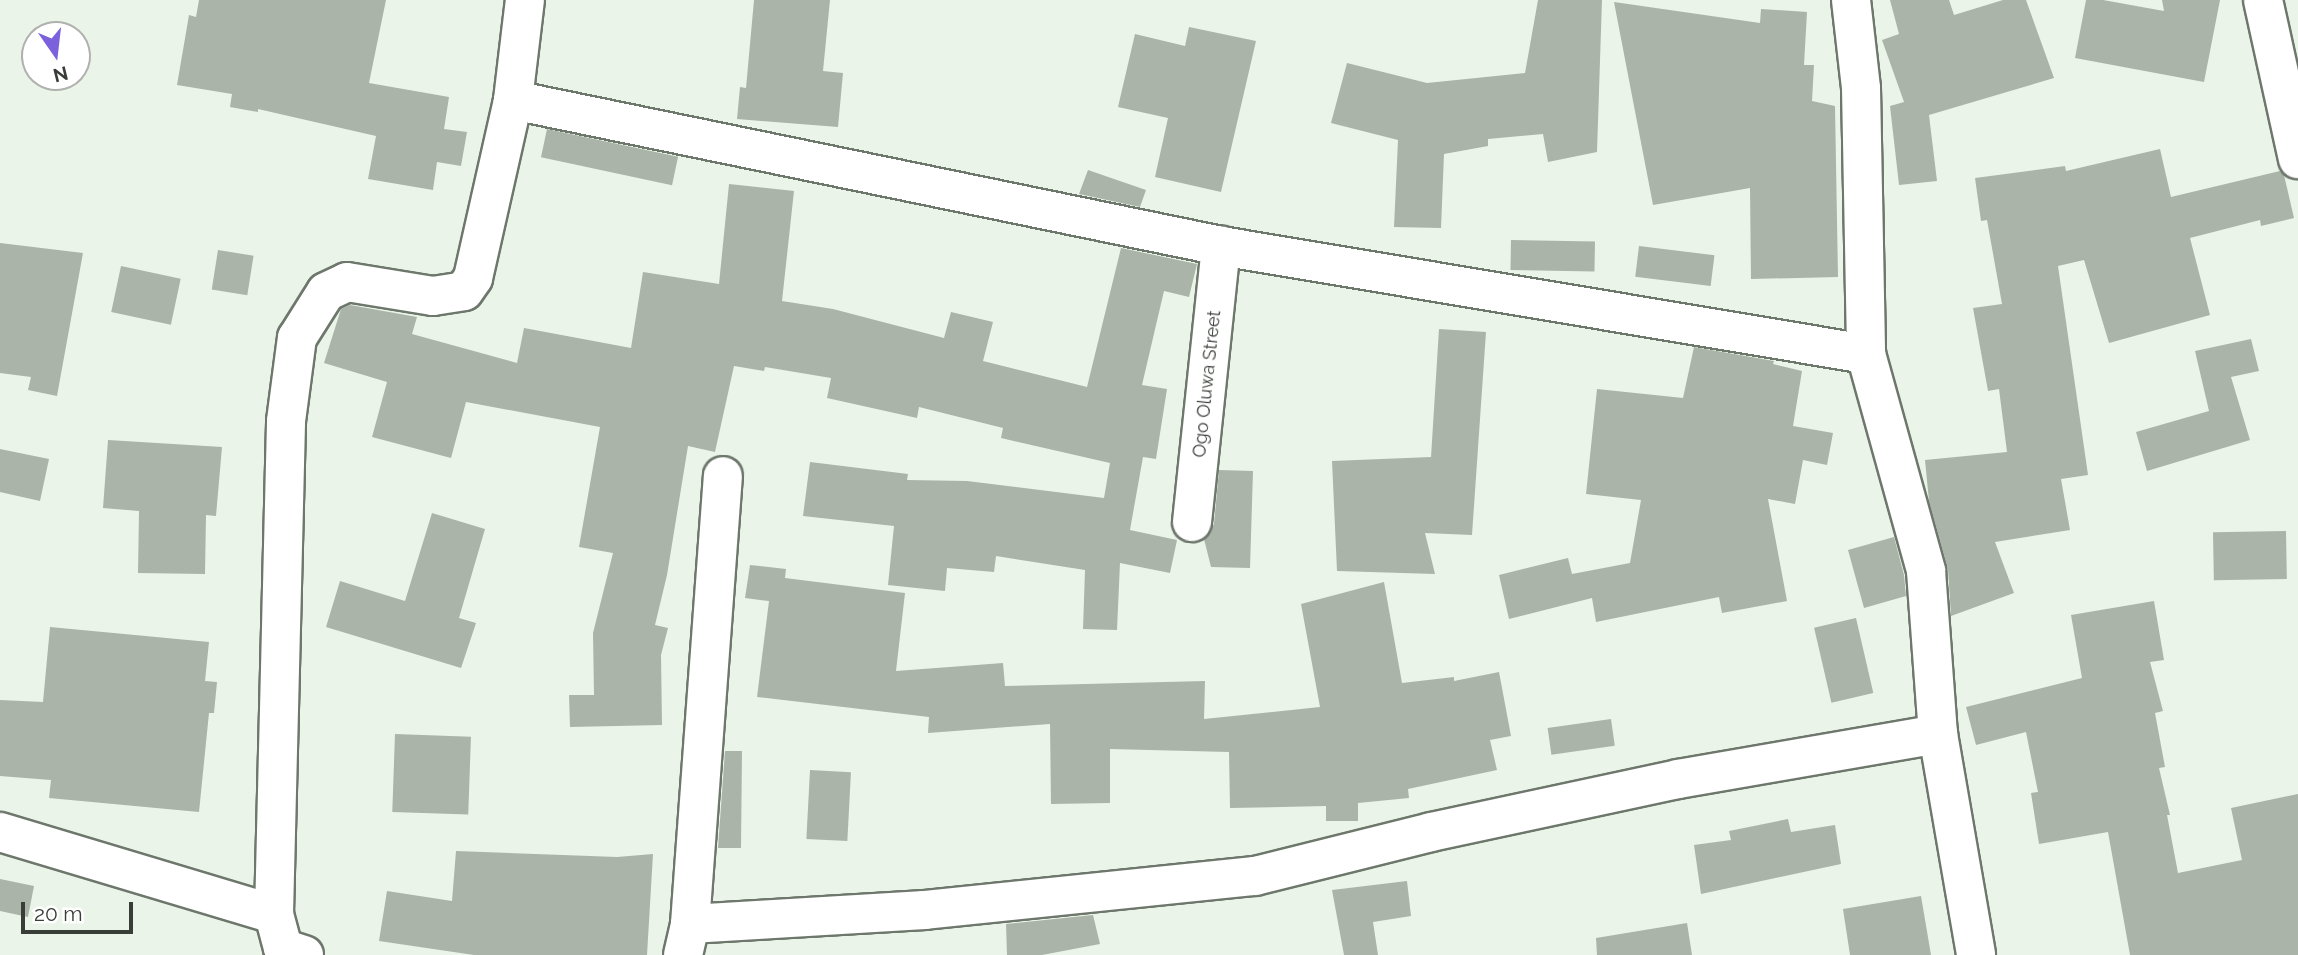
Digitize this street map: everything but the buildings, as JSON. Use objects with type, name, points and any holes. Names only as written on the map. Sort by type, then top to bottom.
[{"type":"street","points":[[304,955],[283,948],[274,914],[286,421],[297,338],[326,292],[347,282],[433,296],[464,291],[472,278],[513,100],[525,0]]},
{"type":"street","points":[[1851,0],[1861,88],[1866,354],[1926,572],[1938,734],[1976,955]]},
{"type":"street","points":[[2263,0],[2298,159]]},
{"type":"street","points":[[513,100],[1221,246],[1866,354]]},
{"type":"street","name":"Ogo Oluwa Street","points":[[1192,522],[1221,246]]},
{"type":"street","points":[[723,476],[686,940],[925,910],[1255,876],[1431,832],[1678,779],[1938,734]]},
{"type":"street","points":[[0,832],[274,914]]}]
